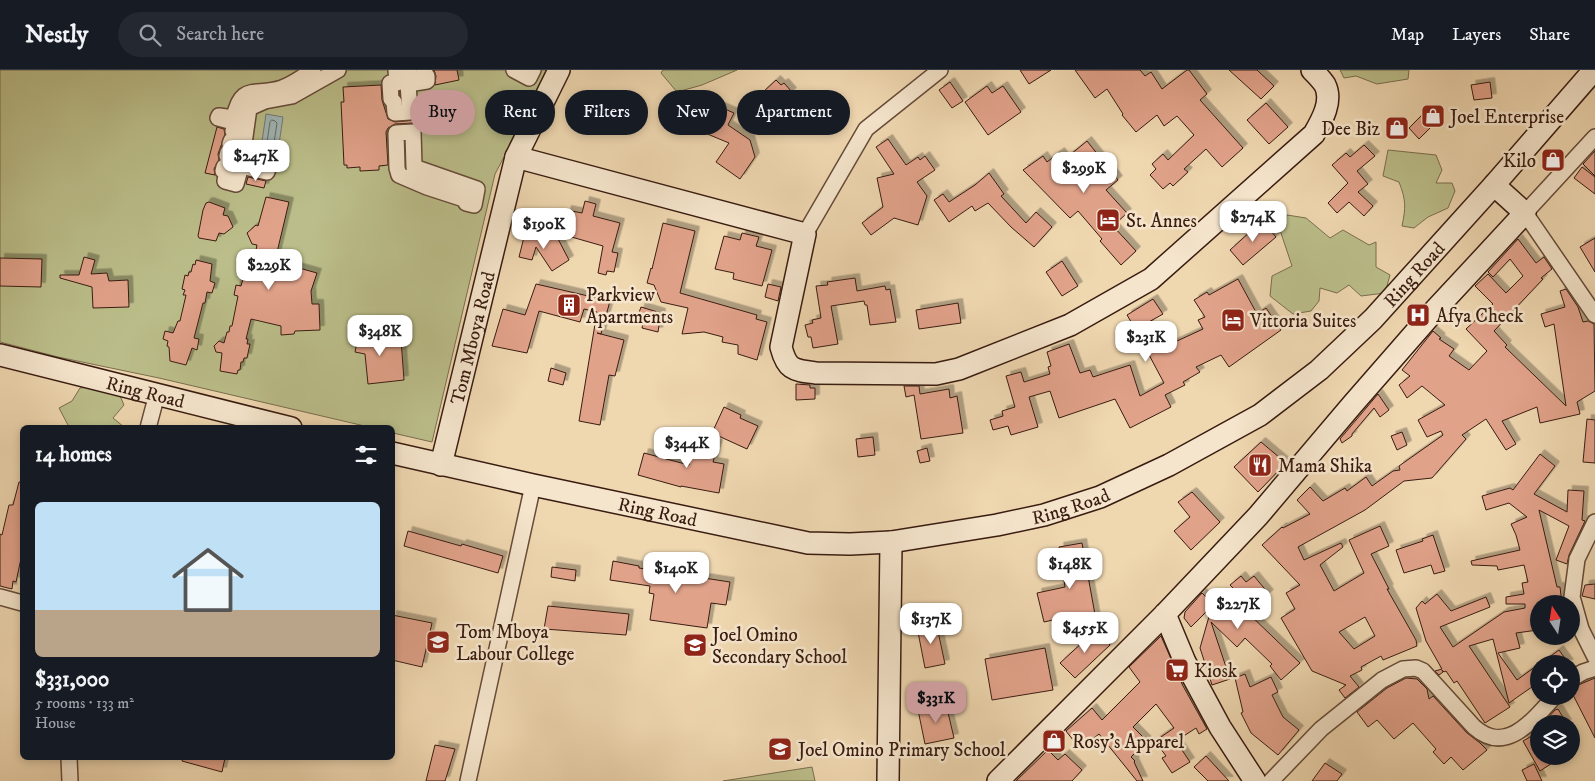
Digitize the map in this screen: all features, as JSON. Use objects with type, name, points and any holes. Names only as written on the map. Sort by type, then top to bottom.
[{"type":"street","points":[[313,70],[282,88],[246,93],[238,101],[234,118],[219,116],[218,118],[237,123],[233,131],[236,131],[233,141],[230,144],[233,144],[231,153],[228,152],[227,156],[230,157],[227,168],[224,167],[223,171],[227,172],[225,181],[236,184],[241,166],[267,172],[268,168],[259,166],[243,151],[249,108],[265,101],[292,96],[338,70]]},
{"type":"street","points":[[396,70],[397,82],[390,83],[391,99],[394,102],[395,113],[410,112],[408,84],[427,81],[427,76],[409,79],[408,70]]},
{"type":"street","points":[[514,70],[529,78],[533,70]]},
{"type":"street","name":"Tom Mboya Road","points":[[441,465],[516,157],[559,70]]},
{"type":"street","points":[[940,70],[866,129],[805,234],[781,347],[785,362],[796,370],[816,373],[936,374],[959,369],[1070,325],[1151,279],[1314,134],[1324,117],[1328,100],[1325,85],[1312,70]]},
{"type":"street","name":"Ring Road","points":[[395,454],[534,485],[808,542],[850,544],[891,542],[998,525],[1044,515],[1100,497],[1169,465],[1260,415],[1319,370],[1373,319],[1494,185],[1594,70]]},
{"type":"street","points":[[413,132],[414,167],[477,189],[474,205],[466,203],[467,200],[427,187],[399,175],[396,133],[413,132]]},
{"type":"street","points":[[998,781],[1165,614],[1258,516],[1416,332],[1595,137]]},
{"type":"street","points":[[516,157],[805,234]]},
{"type":"street","points":[[1494,185],[1525,213],[1595,315]]},
{"type":"street","name":"Ring Road","points":[[0,355],[279,425]]},
{"type":"street","points":[[149,425],[157,394]]},
{"type":"street","points":[[468,781],[534,485]]},
{"type":"street","points":[[1595,522],[1577,559],[1572,597],[1581,630],[1595,657]]},
{"type":"street","points":[[888,781],[891,542]]},
{"type":"street","points":[[0,597],[20,602]]},
{"type":"street","points":[[1165,614],[1185,662],[1220,727],[1255,781]]},
{"type":"street","points":[[1271,781],[1320,728],[1382,680],[1403,669],[1416,668],[1423,671],[1474,727],[1482,734],[1492,738],[1503,738],[1514,734],[1534,720],[1547,705]]},
{"type":"street","points":[[1580,674],[1595,668]]},
{"type":"street","points":[[69,760],[70,781]]},
{"type":"green space","points":[[0,70],[550,70],[539,90],[485,90],[485,135],[516,135],[495,174],[432,442],[395,433],[395,425],[360,425],[159,378],[58,357],[0,342]]},
{"type":"green space","points":[[663,70],[737,70],[702,85],[684,90],[675,90],[661,73]]},
{"type":"green space","points":[[1340,70],[1409,70],[1408,79],[1377,84],[1356,76],[1344,78]]},
{"type":"green space","points":[[1388,150],[1436,155],[1442,170],[1436,183],[1452,183],[1455,191],[1448,208],[1428,217],[1414,228],[1402,226],[1405,204],[1399,182],[1383,176]]},
{"type":"green space","points":[[1287,215],[1306,218],[1330,238],[1343,230],[1369,245],[1376,242],[1376,267],[1390,275],[1385,293],[1361,296],[1349,285],[1337,293],[1320,288],[1319,301],[1311,311],[1293,314],[1270,296],[1272,276],[1292,266],[1280,230]]},
{"type":"green space","points":[[115,384],[124,405],[113,418],[122,425],[68,425],[59,408],[72,401],[80,388]]},
{"type":"green space","points":[[812,767],[815,781],[723,781]]},
{"type":"water","points":[[266,114],[283,117],[278,151],[261,148]]},
{"type":"building","points":[[434,70],[457,70],[459,80],[435,85],[436,76]]},
{"type":"building","points":[[1020,70],[1051,70],[1029,84]]},
{"type":"building","points":[[1075,70],[1140,70],[1145,76],[1151,72],[1162,89],[1189,70],[1207,94],[1200,100],[1243,148],[1222,167],[1206,149],[1184,169],[1188,172],[1173,186],[1170,183],[1163,189],[1150,175],[1156,169],[1152,164],[1163,154],[1168,160],[1194,135],[1177,116],[1164,126],[1157,115],[1136,132],[1122,115],[1107,89],[1095,98]]},
{"type":"building","points":[[1229,70],[1257,70],[1274,86],[1261,99]]},
{"type":"building","points":[[776,80],[781,85],[784,83],[790,90],[765,90]]},
{"type":"building","points":[[950,82],[963,101],[952,108],[939,90]]},
{"type":"building","points":[[1490,82],[1492,98],[1474,100],[1471,85]]},
{"type":"building","points":[[381,85],[382,100],[388,119],[395,122],[410,120],[410,123],[395,124],[388,128],[386,132],[388,165],[379,166],[379,170],[360,171],[360,167],[347,168],[347,165],[344,165],[341,102],[344,102],[343,87]]},
{"type":"building","points":[[987,86],[992,93],[1003,86],[1021,112],[988,135],[965,102]]},
{"type":"building","points":[[1266,103],[1288,127],[1269,144],[1247,120]]},
{"type":"building","points":[[727,110],[734,113],[728,125],[737,131],[737,135],[743,135],[750,140],[755,157],[740,179],[716,162],[729,143],[710,135],[727,135]]},
{"type":"building","points":[[1424,113],[1435,123],[1419,139],[1409,128]]},
{"type":"building","points":[[217,127],[224,129],[225,135],[218,154],[219,160],[214,169],[215,175],[205,173]]},
{"type":"building","points":[[888,139],[906,165],[918,157],[920,160],[925,156],[935,170],[917,182],[927,196],[918,225],[894,218],[871,235],[862,223],[883,207],[877,178],[894,174],[876,147]]},
{"type":"building","points":[[1087,141],[1118,180],[1106,190],[1127,213],[1113,226],[1136,251],[1121,265],[1078,211],[1070,218],[1023,170],[1043,156],[1047,162],[1060,152],[1065,159]]},
{"type":"building","points":[[1364,145],[1375,156],[1357,171],[1368,184],[1358,192],[1373,206],[1364,216],[1349,202],[1337,213],[1328,203],[1348,183],[1332,165],[1346,153],[1350,157]]},
{"type":"building","points":[[1595,151],[1595,176],[1583,164]]},
{"type":"building","points":[[1582,167],[1595,177],[1595,194],[1574,178]]},
{"type":"building","points":[[989,173],[1004,194],[1001,196],[1026,223],[1036,212],[1052,227],[1034,247],[988,203],[975,211],[972,206],[949,222],[934,200],[943,194],[949,202]]},
{"type":"building","points":[[248,177],[266,181],[264,188],[246,184]]},
{"type":"building","points":[[266,197],[289,202],[274,265],[299,268],[317,273],[311,291],[312,304],[319,304],[320,330],[295,331],[294,334],[281,335],[281,326],[251,319],[246,339],[248,339],[247,344],[250,344],[247,358],[244,358],[243,362],[241,362],[240,370],[238,370],[237,374],[220,371],[222,353],[216,352],[214,346],[219,341],[224,343],[227,332],[229,332],[230,326],[232,326],[238,296],[234,295],[236,285],[241,286],[246,269],[252,270],[257,245],[252,244],[247,233],[256,225],[258,226]]},
{"type":"building","points":[[585,201],[596,204],[593,216],[620,223],[612,252],[618,253],[614,272],[607,271],[606,275],[598,273],[603,246],[561,234],[567,210],[582,213]]},
{"type":"building","points":[[209,202],[225,208],[223,215],[228,216],[233,227],[224,234],[219,233],[216,241],[199,238],[198,236],[203,210],[206,203]]},
{"type":"building","points":[[1262,221],[1276,237],[1243,265],[1230,250]]},
{"type":"building","points":[[663,223],[695,231],[680,293],[757,315],[756,319],[767,322],[757,360],[738,354],[738,345],[722,342],[723,337],[704,332],[682,334],[688,308],[661,302],[654,285],[647,283]]},
{"type":"building","points":[[525,233],[549,239],[556,235],[569,260],[552,271],[536,247],[532,260],[519,257]]},
{"type":"building","points":[[742,233],[759,237],[756,246],[772,250],[762,286],[733,279],[734,273],[715,269],[724,236],[740,240]]},
{"type":"building","points":[[1595,238],[1595,272],[1580,247]]},
{"type":"building","points":[[1518,239],[1536,263],[1544,257],[1552,269],[1541,278],[1543,279],[1494,331],[1507,345],[1505,347],[1566,406],[1554,324],[1545,327],[1541,314],[1565,307],[1560,291],[1566,289],[1578,307],[1583,322],[1588,321],[1594,324],[1595,391],[1577,402],[1580,414],[1540,423],[1537,407],[1502,421],[1516,444],[1506,450],[1486,419],[1462,435],[1466,439],[1432,478],[1404,481],[1365,510],[1298,547],[1304,560],[1341,543],[1343,547],[1320,565],[1334,591],[1364,573],[1349,540],[1380,526],[1389,546],[1371,554],[1389,589],[1387,589],[1416,640],[1417,646],[1383,660],[1381,656],[1361,667],[1362,670],[1350,676],[1359,687],[1345,698],[1339,690],[1346,685],[1312,671],[1281,618],[1295,609],[1286,593],[1300,585],[1262,545],[1282,527],[1310,514],[1297,500],[1310,487],[1323,501],[1345,488],[1347,491],[1366,477],[1372,486],[1393,471],[1400,470],[1399,466],[1443,435],[1441,431],[1427,437],[1418,420],[1445,405],[1422,386],[1407,398],[1399,385],[1410,376],[1402,370],[1433,331],[1441,338],[1439,339],[1454,349],[1449,356],[1469,370],[1487,351],[1466,329],[1493,304],[1475,286],[1488,274],[1506,293],[1523,276],[1510,259],[1493,277],[1488,272]],"holes":[[[1365,617],[1375,636],[1354,649],[1339,632]]]},
{"type":"building","points":[[84,257],[95,260],[91,274],[107,273],[109,281],[128,280],[129,307],[93,308],[92,287],[60,278],[60,275],[79,275]]},
{"type":"building","points":[[0,258],[42,259],[41,287],[0,286]]},
{"type":"building","points":[[196,260],[212,264],[210,281],[215,283],[212,293],[207,292],[205,303],[203,303],[194,338],[199,339],[197,350],[192,348],[186,365],[170,361],[168,341],[163,339],[165,331],[173,333],[178,321],[180,321],[186,295],[183,295],[185,290],[182,289],[185,275],[188,276],[189,272],[191,272]]},
{"type":"building","points":[[1062,261],[1078,286],[1062,296],[1046,272]]},
{"type":"building","points":[[855,278],[857,291],[885,286],[886,290],[890,289],[896,322],[870,325],[867,305],[865,305],[864,301],[831,306],[838,344],[813,348],[811,337],[808,337],[805,325],[813,323],[812,320],[821,318],[816,286],[828,285],[827,282]]},
{"type":"building","points":[[1238,279],[1257,314],[1266,308],[1281,330],[1229,367],[1221,355],[1196,367],[1200,372],[1183,382],[1185,385],[1165,395],[1171,407],[1130,428],[1115,399],[1059,418],[1050,391],[1029,397],[1038,427],[1011,435],[1008,426],[993,430],[990,420],[1003,416],[1002,411],[1015,407],[1006,376],[1021,372],[1024,382],[1050,374],[1048,367],[1051,366],[1047,352],[1069,344],[1080,373],[1090,370],[1093,377],[1130,365],[1140,396],[1164,383],[1149,352],[1127,315],[1153,299],[1163,314],[1147,323],[1164,347],[1203,329],[1198,320],[1205,317],[1194,300],[1207,292],[1209,295]]},
{"type":"building","points":[[536,284],[610,301],[601,334],[597,333],[624,340],[615,376],[609,375],[600,425],[579,421],[597,312],[584,309],[580,322],[539,311],[527,353],[492,346],[503,309],[525,315]]},
{"type":"building","points":[[768,284],[781,287],[778,301],[765,297]]},
{"type":"building","points":[[958,303],[961,323],[919,329],[916,310]]},
{"type":"building","points":[[641,307],[661,313],[658,332],[642,328],[643,323],[636,321]]},
{"type":"building","points":[[361,323],[376,326],[372,343],[401,340],[404,380],[368,384],[365,354],[355,352]]},
{"type":"building","points":[[551,368],[566,373],[563,385],[548,381]]},
{"type":"building","points":[[796,384],[810,385],[810,388],[815,388],[815,399],[796,400]]},
{"type":"building","points":[[904,386],[919,386],[920,394],[949,389],[950,398],[957,396],[963,433],[921,439],[914,395],[906,397]]},
{"type":"building","points":[[1378,394],[1389,410],[1380,417],[1374,408],[1352,436],[1342,443],[1340,439]]},
{"type":"building","points":[[724,407],[741,415],[740,418],[758,426],[747,449],[712,433]]},
{"type":"building","points":[[1587,419],[1595,420],[1595,463],[1583,462]]},
{"type":"building","points":[[1402,432],[1407,445],[1397,450],[1391,436]]},
{"type":"building","points":[[873,437],[875,455],[858,457],[856,439]]},
{"type":"building","points":[[696,439],[718,444],[713,462],[724,464],[719,493],[681,487],[638,475],[644,453],[689,465]]},
{"type":"building","name":"Mama Shika","points":[[1261,442],[1286,463],[1258,492],[1234,467]]},
{"type":"building","points":[[927,448],[930,461],[920,463],[917,451]]},
{"type":"building","points":[[1540,454],[1555,466],[1534,494],[1567,512],[1568,490],[1584,491],[1582,520],[1585,521],[1569,555],[1567,564],[1556,560],[1569,526],[1539,510],[1557,587],[1560,587],[1561,595],[1530,595],[1530,631],[1516,633],[1520,648],[1498,653],[1517,680],[1530,671],[1530,688],[1509,703],[1493,639],[1469,646],[1510,707],[1485,723],[1457,681],[1454,683],[1446,671],[1442,670],[1443,672],[1439,675],[1435,671],[1442,669],[1426,641],[1416,608],[1422,601],[1425,604],[1437,594],[1451,611],[1486,597],[1490,607],[1440,627],[1453,647],[1504,612],[1525,608],[1525,604],[1506,604],[1506,597],[1524,594],[1522,583],[1528,582],[1524,565],[1498,570],[1497,566],[1472,565],[1471,561],[1520,550],[1511,524],[1527,517],[1509,503],[1486,510],[1482,496],[1510,488],[1513,490]]},
{"type":"building","points":[[20,482],[20,563],[16,582],[13,581],[12,589],[0,586],[0,534],[2,535],[9,505],[13,505]]},
{"type":"building","points":[[1192,492],[1220,522],[1191,550],[1174,531],[1190,517],[1178,502]]},
{"type":"building","points":[[408,531],[503,556],[498,573],[404,546]]},
{"type":"building","points":[[1433,535],[1445,571],[1434,574],[1431,565],[1404,573],[1396,550],[1423,541],[1422,539]]},
{"type":"building","points":[[1082,543],[1096,620],[1072,624],[1071,616],[1044,622],[1037,593],[1065,587],[1059,547]]},
{"type":"building","points":[[613,561],[639,566],[639,568],[730,582],[726,605],[711,603],[707,628],[650,620],[654,594],[649,593],[650,586],[610,580]]},
{"type":"building","points":[[552,567],[576,570],[575,581],[551,577]]},
{"type":"building","points":[[1241,576],[1246,582],[1254,576],[1269,594],[1247,612],[1300,663],[1281,680],[1270,666],[1272,664],[1245,638],[1237,647],[1211,622],[1230,679],[1212,685],[1200,648],[1212,606],[1191,627],[1184,618],[1185,612],[1202,593],[1216,607],[1236,591],[1230,585]]},
{"type":"building","points":[[1595,584],[1595,599],[1582,596],[1585,585]]},
{"type":"building","points":[[548,606],[629,614],[626,635],[544,629]]},
{"type":"building","points":[[395,616],[432,623],[422,667],[395,661]]},
{"type":"building","points":[[936,622],[945,664],[925,668],[917,627]]},
{"type":"building","points":[[1096,630],[1110,645],[1075,678],[1060,663]]},
{"type":"building","points":[[1161,636],[1183,686],[1207,729],[1199,734],[1196,728],[1176,741],[1190,762],[1172,773],[1162,758],[1166,756],[1155,741],[1174,728],[1156,704],[1133,727],[1147,741],[1131,757],[1135,761],[1143,781],[1137,781],[1099,734],[1080,749],[1066,731],[1092,708],[1102,720],[1140,682],[1129,667]]},
{"type":"building","points":[[1045,648],[1053,690],[992,700],[985,659]]},
{"type":"building","points":[[1559,650],[1563,655],[1552,655]]},
{"type":"building","points":[[1245,674],[1250,687],[1271,677],[1278,692],[1272,695],[1283,717],[1299,730],[1278,755],[1251,733],[1241,713],[1243,712],[1235,678]]},
{"type":"building","points":[[1406,678],[1417,679],[1427,689],[1429,699],[1433,696],[1467,733],[1487,750],[1463,770],[1451,757],[1444,764],[1433,752],[1436,749],[1413,723],[1394,739],[1377,720],[1368,727],[1357,712],[1387,688]]},
{"type":"building","points":[[1595,678],[1595,738],[1578,705],[1580,705],[1580,684]]},
{"type":"building","points":[[946,704],[954,738],[925,744],[918,710]]},
{"type":"building","points":[[1558,709],[1562,715],[1551,715]]},
{"type":"building","points":[[1530,737],[1530,753],[1523,741]]},
{"type":"building","points":[[435,745],[455,749],[445,781],[426,781]]},
{"type":"building","points":[[1048,750],[1058,760],[1065,754],[1082,770],[1072,781],[1016,781]]},
{"type":"building","points":[[1206,756],[1229,781],[1208,781],[1194,767]]},
{"type":"building","points":[[182,760],[225,760],[222,772]]},
{"type":"building","points":[[1325,763],[1342,774],[1337,781],[1312,781]]},
{"type":"building","points":[[1534,765],[1542,781],[1527,781],[1522,770]]},
{"type":"building","points":[[1537,765],[1549,765],[1540,771]]},
{"type":"place","name":"Joel Enterprise","points":[[1433,116]]},
{"type":"place","name":"Dee Biz","points":[[1397,128]]},
{"type":"place","name":"Kilo","points":[[1553,160]]},
{"type":"place","name":"St. Annes","points":[[1108,220]]},
{"type":"place","name":"Parkview Apartments","points":[[569,305]]},
{"type":"place","name":"Afya Check","points":[[1418,315]]},
{"type":"place","name":"Vittoria Suites","points":[[1233,320]]},
{"type":"place","name":"Mama Shika","points":[[1260,465]]},
{"type":"place","name":"Tom Mboya Labour College","points":[[438,642]]},
{"type":"place","name":"Joel Omino Secondary School","points":[[695,645]]},
{"type":"place","name":"Kiosk","points":[[1177,670]]},
{"type":"place","name":"Rosy's Apparel","points":[[1054,741]]},
{"type":"place","name":"Joel Omino Primary School","points":[[780,749]]}]
